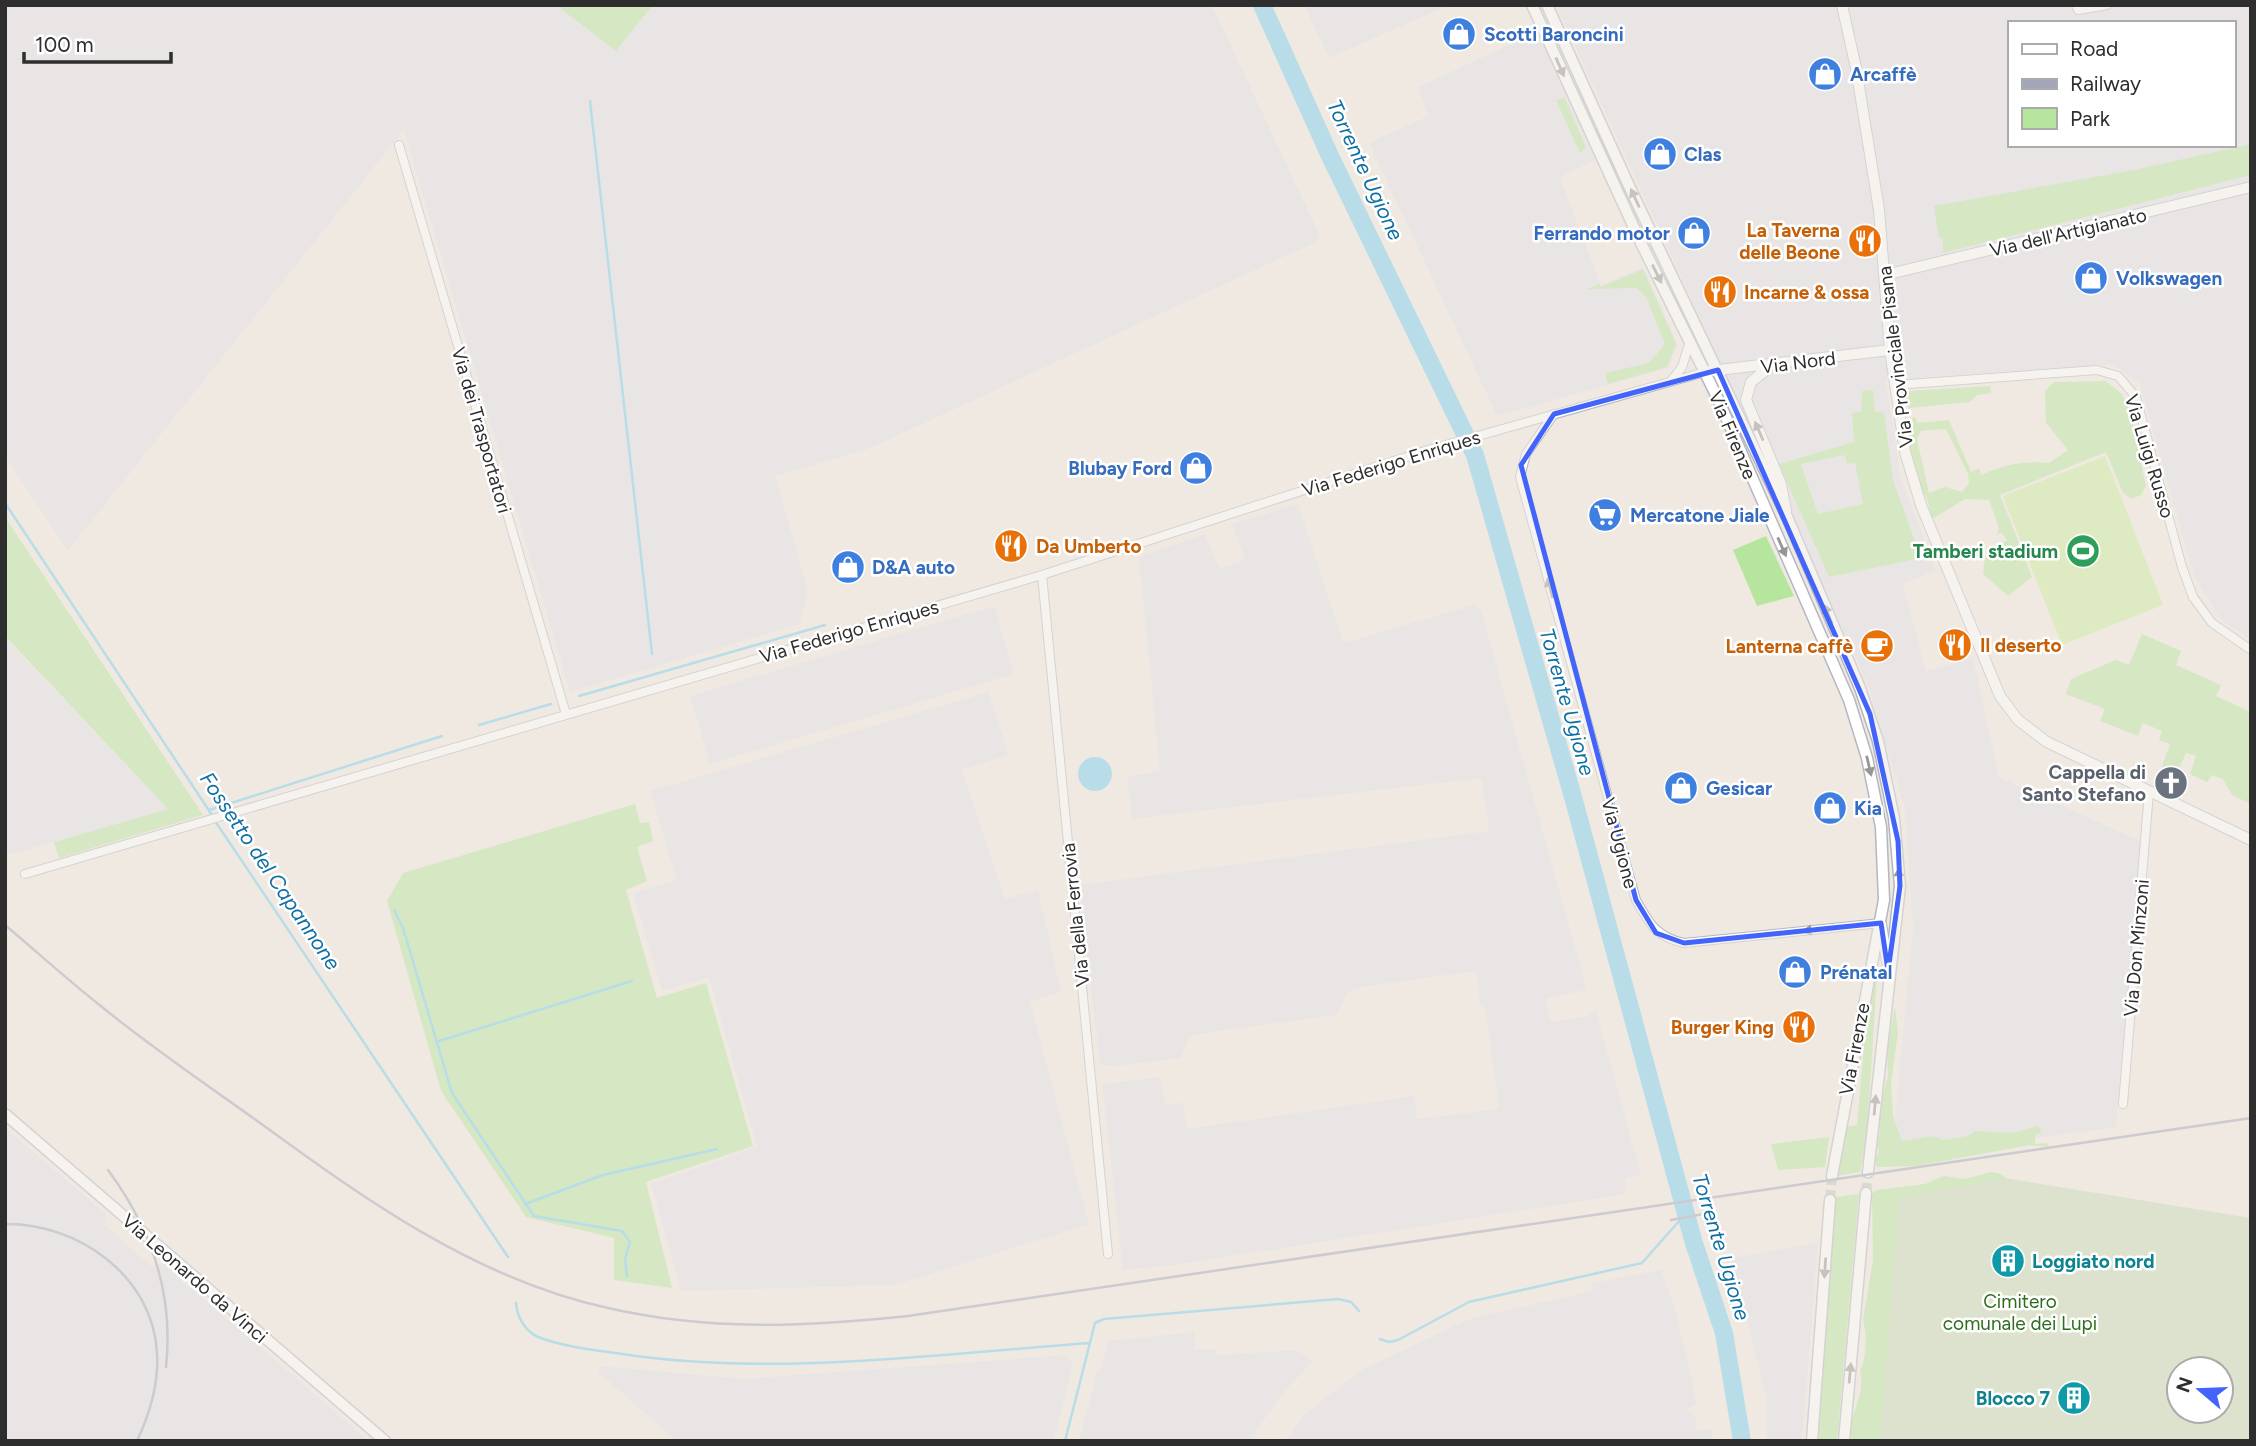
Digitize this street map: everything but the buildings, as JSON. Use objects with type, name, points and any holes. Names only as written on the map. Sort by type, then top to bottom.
[{"type":"main road","name":"Via Firenze","points":[[1532,5],[1641,243],[1705,372],[1844,689],[1862,738],[1881,827],[1885,882],[1881,923],[1840,1121],[1832,1176]]},
{"type":"main road","name":"Via Firenze","points":[[1547,5],[1788,519],[1860,688],[1885,767],[1898,841],[1900,886],[1888,971],[1868,1172]]},
{"type":"main road","name":"Via Leonardo da Vinci","points":[[5,1114],[385,1441]]},
{"type":"main road","points":[[1844,1441],[1866,1193]]},
{"type":"main road","points":[[1812,1441],[1830,1200]]},
{"type":"street","name":"Via Provinciale Pisana","points":[[1842,5],[1861,93],[1885,275],[1890,350],[1905,452],[1921,505],[2000,696],[2018,720],[2047,742],[2251,840]]},
{"type":"street","points":[[2077,5],[2078,10],[2107,5]]},
{"type":"street","name":"Via dei Trasportatori","points":[[399,145],[566,714]]},
{"type":"street","name":"Via dell'Artigianato","points":[[1885,275],[2251,187]]},
{"type":"street","points":[[1671,381],[1682,367],[1690,341]]},
{"type":"street","name":"Via Nord","points":[[1705,372],[1775,366],[1890,350]]},
{"type":"street","name":"Via Firenze","points":[[1775,366],[1751,382],[1746,400],[1781,484],[1788,519]]},
{"type":"street","name":"Via Luigi Russo","points":[[1895,385],[2097,370],[2118,376],[2136,397],[2182,567],[2193,597],[2212,623],[2251,650]]},
{"type":"street","name":"Via Federigo Enriques","points":[[24,874],[1042,575],[1428,450],[1705,372]]},
{"type":"street","name":"Via Ugione","points":[[1554,414],[1526,454],[1520,477],[1636,900],[1651,926],[1663,937],[1684,943],[1881,923]]},
{"type":"street","name":"Via della Ferrovia","points":[[1042,575],[1108,1254]]},
{"type":"street","name":"Via Don Minzoni","points":[[2123,1104],[2149,792]]},
{"type":"street","name":"Via Firenze","points":[[1881,923],[1888,971]]},
{"type":"highlighted area","points":[[1718,370],[1870,714],[1898,841],[1900,886],[1888,971],[1881,923],[1684,943],[1656,933],[1636,900],[1521,465],[1554,414]]},
{"type":"shaded area","points":[[5,5],[556,5],[616,51],[653,5],[1212,5],[1319,234],[1316,242],[868,449],[775,476],[808,591],[800,624],[570,692],[404,131],[452,69],[68,551],[5,456]]},
{"type":"shaded area","points":[[1304,5],[1449,5],[1329,58]]},
{"type":"shaded area","points":[[1556,5],[2251,5],[2251,639],[2221,620],[2194,576],[2140,384],[2113,364],[1886,380],[1901,479],[1936,570],[1903,584],[1926,671],[1973,658],[1999,777],[2140,841],[2116,1127],[1891,1159],[1913,929],[1905,808],[1867,682]]},
{"type":"shaded area","points":[[1537,32],[1595,160],[1560,177],[1601,285],[1643,267],[1678,345],[1668,368],[1497,416],[1369,143],[1428,116],[1418,87]]},
{"type":"shaded area","points":[[1298,504],[1344,643],[1473,605],[1481,610],[1587,990],[1546,998],[1550,1022],[1587,1016],[1596,1010],[1641,1175],[1625,1179],[1626,1194],[1174,1265],[1123,1270],[1102,1084],[1161,1077],[1165,1104],[1183,1103],[1187,1129],[1414,1096],[1417,1119],[1499,1109],[1485,1006],[1481,1006],[1475,971],[1354,988],[1347,994],[1336,1015],[1190,1035],[1181,1058],[1115,1066],[1100,1065],[1079,885],[1489,831],[1482,778],[1132,819],[1127,776],[1160,772],[1139,557],[1205,534],[1219,569],[1245,560],[1232,524]]},
{"type":"shaded area","points":[[994,606],[1014,674],[710,764],[690,696]]},
{"type":"shaded area","points":[[5,638],[168,809],[8,855],[5,852]]},
{"type":"shaded area","points":[[989,692],[1008,755],[962,770],[1005,899],[1038,890],[1061,992],[1030,1002],[1089,1224],[895,1285],[681,1291],[651,1183],[757,1147],[709,977],[662,991],[633,893],[677,880],[650,791]]},
{"type":"shaded area","points":[[5,1128],[106,1214],[105,1225],[152,1267],[163,1264],[369,1441],[5,1441]]},
{"type":"shaded area","points":[[1818,1243],[1802,1441],[1767,1441],[1767,1401],[1732,1258]]},
{"type":"shaded area","points":[[1661,1270],[1676,1312],[1697,1404],[1687,1409],[1690,1415],[1696,1416],[1697,1431],[1712,1429],[1713,1441],[1285,1441],[1306,1413],[1362,1370],[1469,1319],[1592,1291],[1591,1283]]},
{"type":"shaded area","points":[[1194,1332],[1195,1350],[1215,1349],[1217,1355],[1297,1350],[1313,1361],[1282,1394],[1249,1441],[1079,1441],[1097,1371],[1100,1371],[1109,1341]]},
{"type":"shaded area","points":[[1068,1357],[1073,1364],[1054,1441],[677,1441],[598,1372],[600,1366],[743,1379]]},
{"type":"green space","points":[[556,5],[653,5],[616,51]]},
{"type":"green space","points":[[1565,98],[1586,148],[1580,153],[1556,100]]},
{"type":"green space","points":[[2251,144],[2251,175],[1943,253],[1943,238],[1939,238],[1934,206],[2134,170]]},
{"type":"green space","points":[[1643,269],[1676,344],[1667,367],[1608,384],[1605,373],[1649,363],[1665,344],[1647,299],[1637,288],[1587,289],[1599,284],[1601,287]]},
{"type":"green space","points":[[2105,381],[2122,394],[2130,412],[2146,486],[2141,495],[2131,499],[2122,491],[2106,452],[2000,495],[2032,577],[2008,596],[1983,574],[1985,558],[2007,540],[2001,532],[1996,536],[1999,528],[1989,500],[1965,499],[1932,519],[1926,495],[1923,495],[1913,466],[1906,420],[1915,417],[1918,423],[1949,420],[1971,472],[1979,468],[1981,475],[2014,464],[2049,463],[2068,450],[2046,423],[2045,391],[2054,382]],"holes":[[[1946,429],[1968,474],[1969,483],[1962,492],[1945,487],[1929,493],[1917,439],[1921,431]]]},
{"type":"green space","points":[[1990,386],[1991,393],[1977,395],[1970,402],[1909,408],[1904,401],[1908,391]]},
{"type":"green space","points":[[1873,390],[1875,411],[1884,413],[1893,480],[1921,558],[1829,577],[1779,464],[1854,442],[1852,413],[1861,412],[1862,391]],"holes":[[[1845,455],[1847,464],[1855,463],[1863,504],[1818,514],[1801,464]]]},
{"type":"green space","name":"Tamberi stadium","points":[[2105,456],[2163,605],[2062,645],[2003,496]]},
{"type":"green space","points":[[5,517],[203,815],[59,858],[54,842],[168,809],[5,636]]},
{"type":"green space","points":[[1766,536],[1794,596],[1757,606],[1733,550]]},
{"type":"green space","points":[[2142,634],[2181,651],[2176,665],[2221,685],[2216,696],[2251,712],[2249,803],[2232,795],[2223,779],[2212,775],[2207,782],[2190,774],[2196,756],[2186,753],[2177,773],[2162,766],[2170,744],[2159,740],[2162,731],[2143,723],[2138,736],[2100,721],[2105,709],[2066,694],[2071,679],[2116,660],[2129,665]]},
{"type":"green space","points":[[635,804],[640,823],[649,822],[653,841],[637,847],[647,881],[626,890],[657,998],[706,983],[753,1146],[646,1182],[672,1288],[614,1280],[614,1238],[526,1217],[441,1091],[387,901],[403,873]]},
{"type":"green space","points":[[1878,962],[1867,1133],[1860,1172],[1836,1176],[1843,1127],[1857,1125],[1866,1023]]},
{"type":"green space","points":[[1895,1007],[1898,1033],[1891,1083],[1893,1116],[1902,1141],[1933,1136],[1943,1140],[1968,1136],[1975,1131],[2012,1133],[2038,1126],[2042,1131],[2035,1136],[2035,1144],[2046,1143],[2050,1147],[2030,1145],[1916,1166],[1877,1167],[1875,1161],[1879,1151],[1876,1146],[1880,1131],[1877,1123],[1888,1077],[1887,1050]]},
{"type":"green space","points":[[1829,1137],[1825,1167],[1778,1170],[1771,1144]]},
{"type":"green space","points":[[1991,1172],[2001,1174],[2007,1179],[1884,1441],[1852,1441],[1852,1423],[1861,1389],[1860,1371],[1865,1353],[1863,1320],[1873,1260],[1872,1194],[1877,1190],[1925,1184],[1944,1176],[1965,1179]]},
{"type":"green space","name":"Cimitero comunale dei Lupi","points":[[2005,1178],[2251,1218],[2251,1441],[1880,1441],[1899,1198]]},
{"type":"green space","points":[[1859,1194],[1837,1441],[1817,1441],[1835,1197]]},
{"type":"water","points":[[1095,757],[1107,762],[1112,774],[1107,786],[1095,791],[1083,786],[1078,774],[1083,762]]},
{"type":"waterway","name":"Torrente Ugione","points":[[1262,5],[1330,156],[1475,455],[1573,797],[1693,1240],[1724,1333],[1742,1441]]},
{"type":"waterway","points":[[590,101],[652,654]]},
{"type":"waterway","name":"Fossetto del Capannone","points":[[5,503],[212,815]]},
{"type":"waterway","points":[[579,696],[825,625]]},
{"type":"waterway","points":[[479,725],[551,704]]},
{"type":"waterway","points":[[209,810],[442,736]]},
{"type":"waterway","name":"Fossetto del Capannone","points":[[215,821],[508,1257]]},
{"type":"waterway","points":[[394,910],[403,928],[452,1093],[534,1216],[622,1231],[630,1242],[625,1259],[627,1276]]},
{"type":"waterway","points":[[436,1042],[632,981]]},
{"type":"waterway","points":[[525,1204],[603,1175],[717,1149]]},
{"type":"waterway","points":[[1380,1339],[1389,1342],[1398,1340],[1469,1302],[1642,1263],[1687,1212]]},
{"type":"waterway","points":[[1065,1441],[1095,1323],[1104,1319],[1338,1299],[1351,1302],[1359,1311]]},
{"type":"waterway","points":[[516,1303],[522,1323],[538,1337],[580,1348],[680,1361],[797,1364],[1090,1343]]},
{"type":"tunnel","points":[[1866,1193],[1868,1172]]},
{"type":"tunnel","points":[[1830,1200],[1832,1176]]},
{"type":"railway","points":[[5,925],[159,1051],[337,1178],[422,1232],[466,1256],[559,1295],[645,1315],[720,1324],[832,1323],[908,1316],[2251,1118]]},
{"type":"railway","points":[[108,1170],[136,1215],[156,1263],[166,1314],[166,1367]]},
{"type":"railway","points":[[1671,1220],[1709,1213]]},
{"type":"railway","points":[[5,1224],[32,1226],[59,1233],[84,1244],[107,1259],[126,1278],[142,1300],[152,1325],[157,1353],[157,1375],[153,1398],[137,1441]]},
{"type":"place","name":"Scotti Baroncini","points":[[1459,34]]},
{"type":"place","name":"Arcaffè","points":[[1825,74]]},
{"type":"place","name":"Clas","points":[[1660,154]]},
{"type":"place","name":"Ferrando motor","points":[[1694,233]]},
{"type":"place","name":"La Taverna delle Beone","points":[[1865,241]]},
{"type":"place","name":"Volkswagen","points":[[2091,278]]},
{"type":"place","name":"Incarne & ossa","points":[[1720,292]]},
{"type":"place","name":"Blubay Ford","points":[[1196,468]]},
{"type":"place","name":"Mercatone Jiale","points":[[1605,515]]},
{"type":"place","name":"Da Umberto","points":[[1011,546]]},
{"type":"place","name":"Tamberi stadium","points":[[2083,551]]},
{"type":"place","name":"D&A auto","points":[[848,567]]},
{"type":"place","name":"Il deserto","points":[[1955,645]]},
{"type":"place","name":"Lanterna caffè","points":[[1877,646]]},
{"type":"place","name":"Cappella di Santo Stefano","points":[[2171,783]]},
{"type":"place","name":"Gesicar","points":[[1681,788]]},
{"type":"place","name":"Kia","points":[[1830,808]]},
{"type":"place","name":"Prénatal","points":[[1795,972]]},
{"type":"place","name":"Burger King","points":[[1799,1027]]},
{"type":"place","name":"Loggiato nord","points":[[2008,1261]]},
{"type":"place","name":"Blocco 7","points":[[2074,1398]]}]
